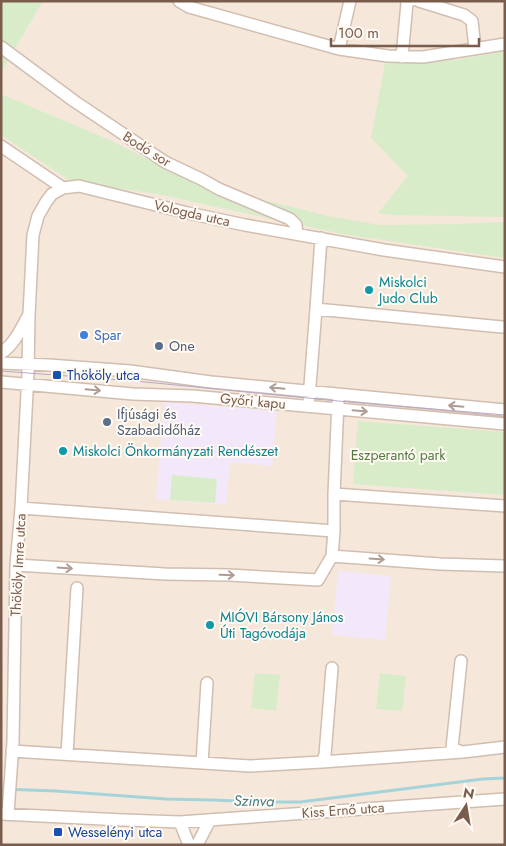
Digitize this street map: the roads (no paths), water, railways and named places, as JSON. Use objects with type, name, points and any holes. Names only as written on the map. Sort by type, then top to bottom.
[{"type":"street","points":[[179,1],[190,8],[339,49],[388,56],[423,57],[505,44]]},
{"type":"street","points":[[339,49],[350,1]]},
{"type":"street","points":[[402,57],[407,3],[410,1]]},
{"type":"street","points":[[419,1],[464,15],[472,21],[475,48]]},
{"type":"street","name":"Bodó sor","points":[[1,47],[74,101],[165,162],[219,189],[290,219],[296,225],[298,234]]},
{"type":"street","points":[[1,146],[63,188]]},
{"type":"street","name":"Vologda utca","points":[[63,188],[79,186],[245,225],[384,250],[505,267]]},
{"type":"street","name":"Thököly Imre utca","points":[[5,814],[12,751],[16,565],[21,508],[33,235],[38,216],[46,202],[52,194],[63,188]]},
{"type":"street","points":[[308,406],[321,238]]},
{"type":"street","points":[[316,309],[502,327]]},
{"type":"street","name":"Thököly Imre utca","points":[[1,354],[17,337],[29,315]]},
{"type":"street","name":"Győri kapu","points":[[1,363],[130,371],[211,382],[505,410]]},
{"type":"street","name":"Győri kapu","points":[[1,382],[134,394],[192,396],[505,424]]},
{"type":"street","points":[[16,565],[165,574],[229,575],[318,580],[332,556],[338,395]]},
{"type":"street","points":[[334,494],[505,506]]},
{"type":"street","points":[[21,508],[334,531]]},
{"type":"street","points":[[332,556],[440,564],[505,566]]},
{"type":"street","points":[[67,754],[77,588]]},
{"type":"street","points":[[461,661],[452,748],[463,752]]},
{"type":"street","points":[[322,762],[325,755],[332,668]]},
{"type":"street","points":[[202,763],[207,683]]},
{"type":"street","points":[[1,684],[14,685]]},
{"type":"street","points":[[12,751],[250,766],[463,752],[505,747]]},
{"type":"street","name":"Kiss Ernő utca","points":[[5,814],[180,822],[505,799]]},
{"type":"street","points":[[197,845],[210,820]]},
{"type":"street","points":[[180,822],[188,845]]},
{"type":"waterway","name":"Szinva","points":[[1,789],[166,799],[300,802],[483,779],[505,778]]},
{"type":"tram line","points":[[1,371],[135,381],[505,415]]},
{"type":"place","name":"Miskolci Judo Club","points":[[369,290]]},
{"type":"place","name":"Spar","points":[[84,335]]},
{"type":"place","name":"One","points":[[159,346]]},
{"type":"place","name":"Thököly utca","points":[[57,375]]},
{"type":"place","name":"Ifjúsági és Szabadidőház","points":[[107,422]]},
{"type":"place","name":"Miskolci Önkormányzati Rendészet","points":[[63,451]]},
{"type":"place","name":"MIÓVI Bársony János Úti Tagóvodája","points":[[210,625]]},
{"type":"place","name":"Wesselényi utca","points":[[58,832]]},
{"type":"park label","name":"Eszperantó park","points":[[398,455]]}]
